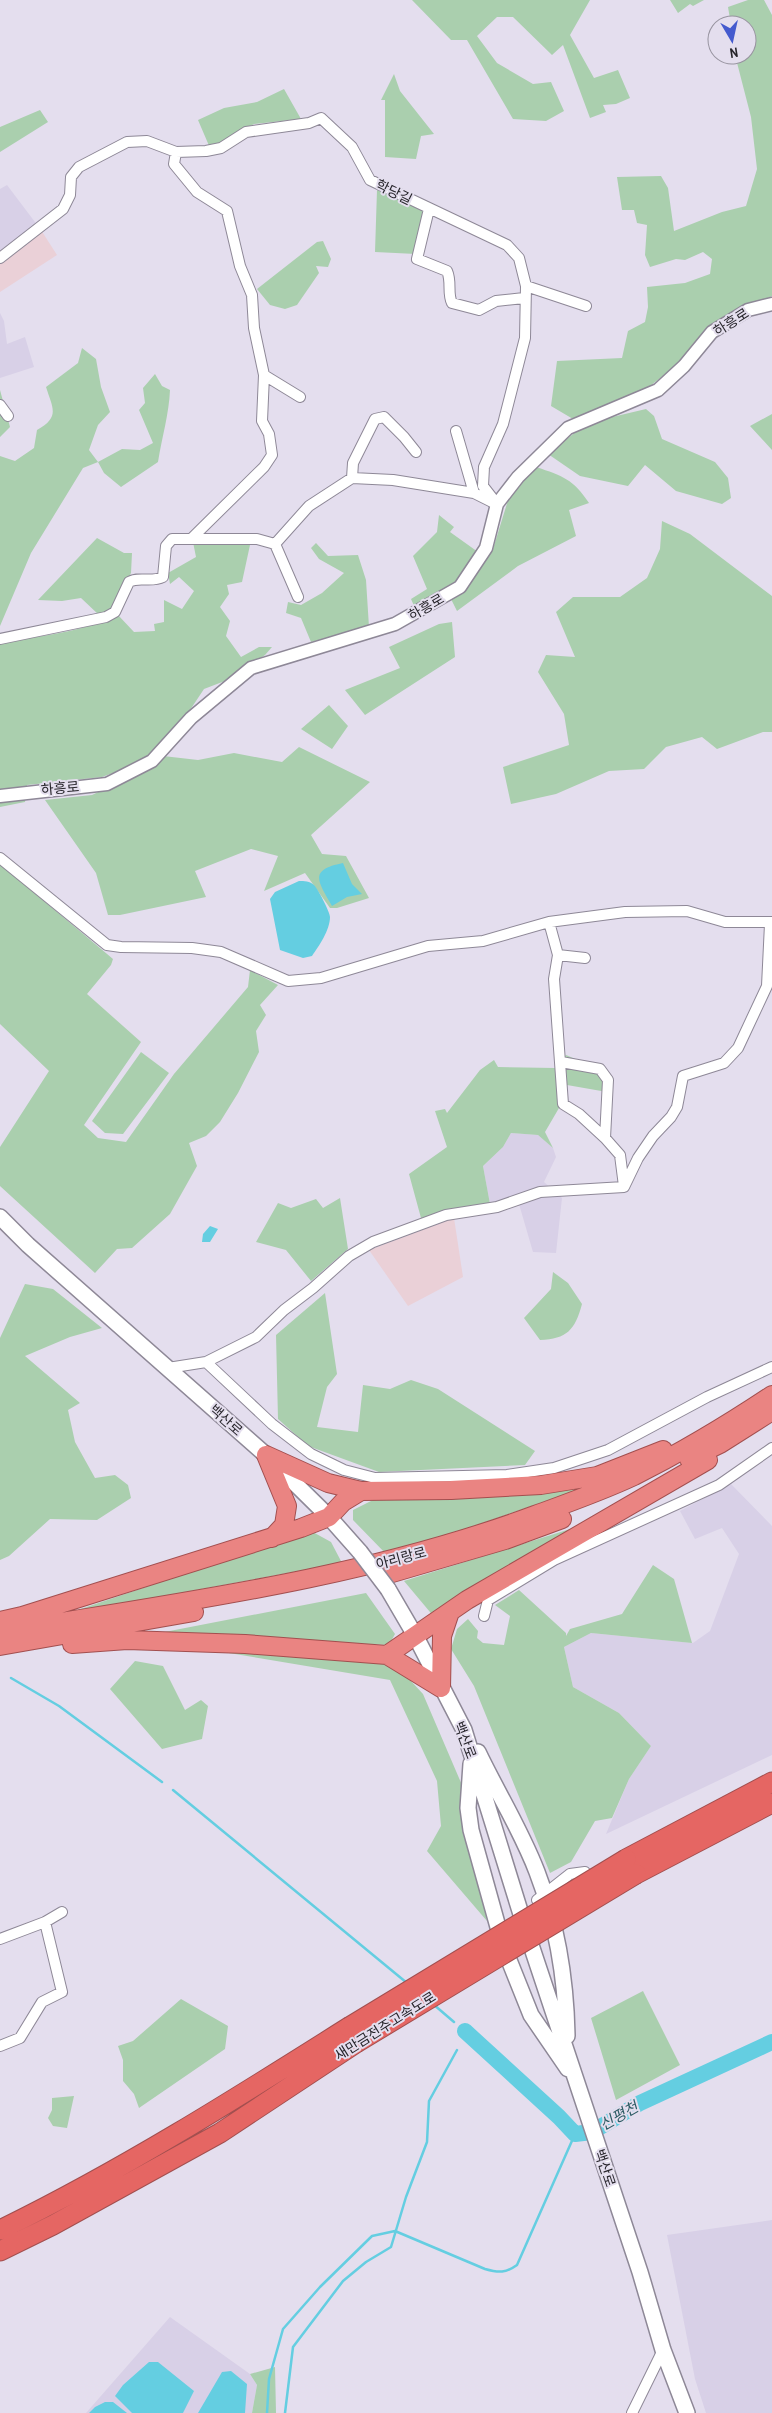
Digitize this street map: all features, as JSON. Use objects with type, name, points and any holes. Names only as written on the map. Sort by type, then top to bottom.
[{"type":"highway","name":"아리랑로","points":[[0,1632],[281,1585],[390,1562],[484,1534],[575,1501],[632,1477],[682,1451],[772,1395]]},
{"type":"highway","name":"아리랑로","points":[[0,1646],[344,1585],[447,1558],[505,1540],[584,1510],[720,1444],[772,1411]]},
{"type":"highway","points":[[387,1655],[491,1586],[718,1454],[720,1444]]},
{"type":"highway","points":[[266,1455],[328,1483],[360,1491],[441,1490],[541,1485],[597,1476],[672,1446],[682,1451]]},
{"type":"highway","points":[[266,1455],[287,1506],[284,1525],[272,1538]]},
{"type":"highway","points":[[0,1621],[272,1538],[329,1516],[343,1502],[360,1491]]},
{"type":"highway","points":[[441,1688],[442,1636],[450,1612]]},
{"type":"highway","points":[[38,1640],[50,1646],[127,1640],[245,1644],[387,1655],[441,1688]]},
{"type":"highway","name":"새만금전주고속도로","points":[[0,2230],[72,2194],[352,2035],[772,1782]]},
{"type":"highway","name":"새만금전주고속도로","points":[[631,1866],[772,1803]]},
{"type":"highway","name":"새만금전주고속도로","points":[[0,2251],[53,2225],[220,2133],[352,2035]]},
{"type":"main road","name":"백산로","points":[[0,1217],[28,1245],[266,1455],[329,1516],[388,1589],[416,1637],[464,1730],[585,2110],[640,2272],[663,2350],[687,2413]]},
{"type":"main road","points":[[464,1730],[473,1740],[537,1873],[540,1898],[563,1974],[567,2053]]},
{"type":"main road","points":[[471,1755],[468,1808],[471,1830],[531,2015],[577,2082]]},
{"type":"street","name":"학당길","points":[[0,258],[63,209],[70,195],[71,177],[79,166],[127,142],[147,142],[176,152],[221,148],[246,132],[309,123],[321,118],[352,147],[370,180],[507,245],[518,258],[526,286],[524,298],[525,338],[504,424],[484,467],[484,486],[497,504]]},
{"type":"street","points":[[176,152],[174,164],[197,192],[227,211],[240,266],[252,295],[254,328],[264,375],[262,421],[268,434],[272,455],[264,467],[192,538]]},
{"type":"street","points":[[429,209],[417,259],[447,271],[450,278],[449,298],[452,303],[479,310],[496,301],[524,298]]},
{"type":"street","points":[[526,286],[586,306]]},
{"type":"street","name":"하흥로","points":[[0,796],[107,784],[152,761],[191,718],[250,668],[396,624],[460,587],[486,548],[497,504],[518,477],[568,428],[658,390],[684,366],[712,332],[748,310],[772,304]]},
{"type":"street","points":[[264,375],[300,397]]},
{"type":"street","points":[[0,405],[8,416]]},
{"type":"street","points":[[352,478],[353,464],[375,419],[384,417],[404,436],[416,452]]},
{"type":"street","points":[[456,431],[474,493]]},
{"type":"street","points":[[275,544],[309,506],[352,478],[393,480],[474,493],[497,504]]},
{"type":"street","points":[[0,639],[106,617],[115,612],[129,582],[133,580],[155,581],[163,577],[166,546],[172,539],[257,539],[275,544]]},
{"type":"street","points":[[275,544],[298,597]]},
{"type":"street","points":[[0,858],[107,945],[121,947],[192,948],[221,952],[288,981],[321,978],[428,946],[483,941],[549,922],[625,912],[687,911],[725,922],[771,923],[767,986],[738,1048],[724,1063],[683,1076],[677,1107],[671,1118],[653,1136],[638,1158],[624,1187]]},
{"type":"street","points":[[549,922],[558,955],[554,979],[563,1104],[579,1114],[620,1155],[624,1187]]},
{"type":"street","points":[[558,955],[586,958]]},
{"type":"street","points":[[561,1062],[600,1069],[608,1080],[605,1138]]},
{"type":"street","points":[[168,1368],[206,1362],[256,1337],[284,1310],[314,1288],[349,1256],[373,1242],[446,1215],[497,1206],[540,1192],[624,1187]]},
{"type":"street","points":[[206,1362],[272,1424],[311,1454],[344,1470],[374,1478],[507,1475],[554,1468],[608,1450],[707,1398],[772,1367]]},
{"type":"street","points":[[484,1616],[488,1600],[554,1560],[719,1485],[772,1448]]},
{"type":"street","points":[[540,1898],[570,1874],[585,1872]]},
{"type":"street","points":[[0,1939],[46,1922],[62,1912]]},
{"type":"street","points":[[0,2046],[20,2038],[42,2002],[62,1992],[46,1922]]},
{"type":"street","points":[[632,2413],[663,2350]]},
{"type":"shaded area","points":[[7,185],[41,230],[0,263],[0,189]]},
{"type":"shaded area","points":[[41,230],[57,255],[0,292],[0,263]]},
{"type":"shaded area","points":[[0,313],[4,321],[7,344],[25,337],[34,367],[0,378]]},
{"type":"shaded area","points":[[511,1133],[538,1135],[553,1148],[556,1157],[544,1182],[562,1198],[556,1253],[533,1252],[519,1204],[490,1204],[483,1166],[503,1147]]},
{"type":"shaded area","points":[[454,1218],[463,1277],[408,1306],[369,1250]]},
{"type":"shaded area","points":[[731,1484],[772,1526],[772,1755],[606,1834],[629,1779],[651,1746],[619,1713],[573,1687],[564,1647],[591,1633],[693,1643],[710,1631],[739,1554],[722,1528],[695,1539],[680,1511]]},
{"type":"shaded area","points":[[772,2220],[772,2413],[706,2413],[695,2379],[667,2235]]},
{"type":"shaded area","points":[[170,2317],[250,2374],[257,2385],[252,2413],[86,2413]]},
{"type":"green space","points":[[412,0],[590,0],[570,35],[594,78],[618,70],[630,98],[616,104],[603,105],[606,112],[590,118],[563,45],[552,55],[513,17],[497,17],[477,36],[497,63],[533,84],[551,82],[564,111],[546,121],[513,119],[467,40],[451,40]]},
{"type":"green space","points":[[670,0],[704,0],[693,6],[690,4],[678,13]]},
{"type":"green space","points":[[748,0],[764,0],[772,15],[772,296],[721,321],[693,344],[677,365],[650,386],[625,399],[573,419],[551,406],[557,361],[622,358],[628,331],[645,322],[648,307],[647,287],[685,283],[710,274],[712,259],[703,252],[685,260],[676,259],[650,267],[645,255],[647,225],[637,223],[634,210],[622,210],[617,177],[661,176],[668,188],[674,231],[722,212],[746,206],[757,169],[751,117],[738,65],[757,65],[757,15],[729,15],[728,7]]},
{"type":"green space","points":[[394,74],[400,91],[434,134],[421,136],[416,159],[385,157],[385,100],[381,100]]},
{"type":"green space","points":[[284,89],[301,119],[254,124],[210,148],[198,120],[224,108],[257,102]]},
{"type":"green space","points":[[40,110],[48,122],[0,152],[0,127]]},
{"type":"green space","points":[[377,190],[425,210],[416,254],[375,252]]},
{"type":"green space","points":[[323,241],[331,259],[328,267],[316,266],[319,273],[297,305],[285,309],[270,305],[257,289],[317,242]]},
{"type":"green space","points":[[82,348],[96,359],[101,387],[110,412],[98,425],[89,450],[98,462],[83,468],[31,553],[0,626],[0,456],[15,461],[34,448],[37,430],[49,421],[53,412],[46,387],[78,363]]},
{"type":"green space","points":[[155,374],[162,386],[170,390],[158,462],[121,487],[104,473],[98,462],[122,449],[140,450],[153,443],[139,410],[145,403],[143,388]]},
{"type":"green space","points":[[0,390],[10,427],[0,437]]},
{"type":"green space","points":[[646,409],[654,416],[662,439],[715,462],[728,478],[731,498],[722,504],[676,491],[645,465],[628,486],[580,476],[548,454],[587,423]]},
{"type":"green space","points":[[772,414],[772,450],[750,426]]},
{"type":"green space","points":[[536,467],[567,479],[589,503],[569,510],[576,536],[518,566],[457,611],[450,597],[480,567],[493,549],[509,497]]},
{"type":"green space","points":[[439,515],[454,527],[450,532],[478,552],[456,586],[415,608],[411,599],[427,589],[413,556],[437,532]]},
{"type":"green space","points":[[662,521],[690,534],[772,596],[772,732],[763,732],[717,749],[702,737],[666,747],[644,769],[609,771],[556,794],[511,804],[503,767],[569,745],[564,714],[538,672],[546,655],[575,657],[556,612],[573,597],[620,597],[647,578],[660,549]]},
{"type":"green space","points":[[97,538],[124,553],[132,553],[131,573],[110,610],[99,615],[81,598],[62,601],[38,600]]},
{"type":"green space","points":[[193,542],[250,545],[242,582],[227,585],[229,594],[220,607],[230,621],[226,636],[241,657],[259,647],[272,647],[265,655],[230,679],[204,689],[186,716],[154,754],[140,763],[102,777],[27,785],[25,802],[0,807],[0,643],[90,626],[118,615],[134,632],[155,631],[154,624],[164,622],[164,600],[182,609],[194,591],[179,577],[170,584],[168,573],[196,557]]},
{"type":"green space","points":[[316,543],[328,556],[358,555],[366,580],[369,627],[311,642],[301,618],[286,613],[288,602],[301,605],[322,593],[344,573],[319,559],[311,548]]},
{"type":"green space","points":[[452,622],[455,657],[365,715],[345,690],[400,668],[389,647],[439,624]]},
{"type":"green space","points":[[329,705],[348,726],[332,749],[301,729]]},
{"type":"green space","points":[[299,747],[370,782],[311,835],[322,854],[346,856],[369,898],[337,908],[330,908],[305,873],[264,891],[278,856],[251,849],[195,871],[206,897],[120,915],[108,915],[96,873],[45,800],[92,795],[150,767],[163,756],[198,760],[234,753],[282,762]]},
{"type":"green space","points":[[0,864],[113,959],[111,965],[87,994],[141,1042],[84,1125],[98,1138],[126,1142],[174,1074],[248,987],[250,970],[278,985],[260,1005],[266,1015],[256,1031],[259,1052],[238,1093],[220,1122],[206,1136],[189,1143],[197,1166],[170,1214],[132,1248],[117,1249],[95,1273],[0,1186],[0,1147],[49,1071],[0,1024]]},
{"type":"green space","points":[[141,1052],[169,1073],[123,1134],[105,1133],[92,1121]]},
{"type":"green space","points":[[566,1055],[610,1074],[607,1092],[567,1085],[557,1095],[559,1108],[545,1132],[553,1148],[538,1135],[511,1133],[503,1147],[483,1166],[490,1204],[421,1218],[409,1174],[447,1147],[435,1111],[445,1109],[447,1113],[480,1070],[494,1060],[498,1067],[555,1068]]},
{"type":"green space","points":[[340,1198],[348,1249],[311,1281],[286,1250],[256,1242],[278,1203],[291,1208],[316,1199],[323,1208]]},
{"type":"green space","points":[[553,1272],[568,1283],[582,1304],[573,1327],[557,1338],[540,1340],[524,1318],[551,1289]]},
{"type":"green space","points":[[25,1284],[53,1289],[102,1328],[70,1337],[25,1356],[80,1403],[68,1410],[75,1442],[95,1478],[115,1475],[128,1485],[131,1498],[97,1520],[50,1519],[9,1556],[0,1560],[0,1338]]},
{"type":"green space","points":[[325,1293],[337,1374],[327,1387],[317,1427],[358,1432],[363,1385],[390,1389],[411,1380],[438,1389],[535,1451],[525,1465],[379,1472],[308,1446],[278,1419],[276,1335]]},
{"type":"green space","points":[[595,1484],[388,1556],[353,1520],[353,1510],[375,1499]]},
{"type":"green space","points":[[586,1524],[435,1618],[404,1581]]},
{"type":"green space","points":[[311,1531],[331,1542],[342,1563],[66,1614]]},
{"type":"green space","points":[[653,1565],[674,1579],[692,1643],[591,1633],[564,1647],[573,1687],[619,1713],[651,1746],[629,1779],[612,1818],[595,1821],[571,1862],[550,1873],[474,1686],[451,1649],[457,1629],[468,1619],[478,1631],[477,1638],[483,1643],[504,1645],[510,1616],[495,1605],[519,1590],[566,1633],[566,1636],[570,1629],[622,1614]]},
{"type":"green space","points":[[366,1593],[395,1634],[389,1645],[149,1635]]},
{"type":"green space","points":[[223,1652],[382,1661],[410,1680],[423,1694],[462,1785],[476,1871],[487,1921],[427,1851],[441,1826],[437,1781],[390,1680]]},
{"type":"green space","points":[[135,1661],[163,1666],[185,1710],[201,1700],[208,1706],[202,1739],[162,1749],[110,1689]]},
{"type":"green space","points":[[643,1991],[680,2065],[616,2100],[591,2018]]},
{"type":"green space","points":[[181,1999],[228,2026],[225,2049],[139,2108],[134,2094],[123,2081],[123,2060],[118,2046],[133,2041]]},
{"type":"green space","points":[[74,2096],[67,2128],[53,2126],[48,2118],[52,2110],[52,2098]]},
{"type":"green space","points":[[275,2367],[276,2413],[252,2413],[257,2385],[250,2374]]},
{"type":"water","points":[[343,863],[352,884],[362,894],[347,897],[332,906],[320,883],[320,873],[325,869]]},
{"type":"water","points":[[299,881],[309,882],[314,885],[324,901],[330,917],[330,922],[318,948],[312,956],[303,958],[280,950],[270,899],[275,892]]},
{"type":"water","points":[[210,1226],[218,1229],[210,1242],[202,1242],[203,1234]]},
{"type":"water","points":[[149,2362],[158,2362],[194,2391],[183,2413],[132,2413],[115,2396],[123,2385]]},
{"type":"water","points":[[231,2371],[247,2384],[245,2413],[198,2413],[222,2372]]},
{"type":"water","points":[[105,2402],[113,2402],[127,2413],[89,2413],[95,2407]]},
{"type":"waterway","points":[[11,1678],[59,1706],[162,1782]]},
{"type":"waterway","points":[[173,1790],[407,1983]]},
{"type":"waterway","points":[[433,2004],[454,2022]]},
{"type":"waterway","name":"신평천","points":[[465,2031],[575,2134],[592,2132],[640,2103],[772,2042]]},
{"type":"waterway","name":"신평천","points":[[465,2038],[467,2033]]},
{"type":"waterway","points":[[285,2413],[293,2347],[343,2281],[366,2262],[391,2247],[406,2197],[427,2142],[429,2101],[457,2050]]},
{"type":"waterway","points":[[267,2413],[269,2379],[283,2329],[320,2287],[372,2236],[395,2231],[485,2269],[498,2272],[509,2270],[517,2265],[575,2134]]}]
